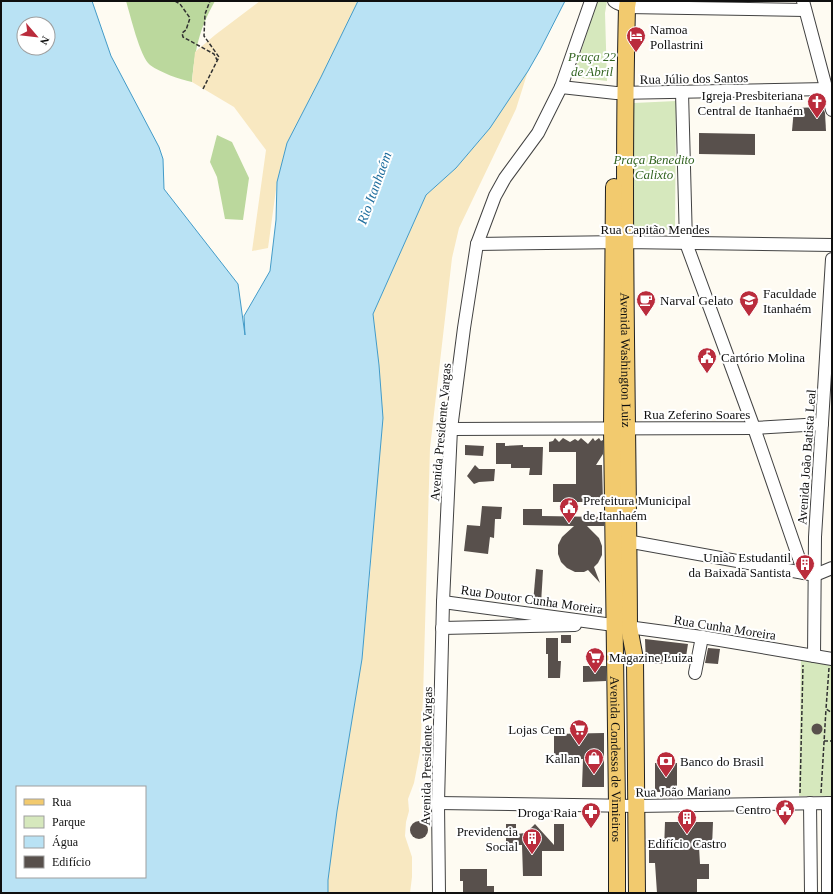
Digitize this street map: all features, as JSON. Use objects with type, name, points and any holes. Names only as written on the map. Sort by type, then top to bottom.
[{"type":"main road","name":"Avenida Washington Luiz","points":[[621,3],[618,242],[612,429],[612,538],[621,626]]},
{"type":"main road","name":"Avenida Washington Luiz","points":[[618,242],[628,429],[629,541],[621,626]]},
{"type":"main road","name":"Avenida Condessa de Vimieiros","points":[[617,893],[617,805],[621,626]]},
{"type":"main road","name":"Avenida Condessa de Vimieiros","points":[[621,626],[635,659],[637,893]]},
{"type":"street","name":"Avenida Presidente Vargas","points":[[439,893],[438,803],[442,628],[451,429],[477,244],[495,196],[505,178],[538,133],[562,87],[591,1]]},
{"type":"street","points":[[621,3],[804,5],[832,110]]},
{"type":"street","name":"Rua Júlio dos Santos","points":[[562,87],[620,93],[827,89]]},
{"type":"street","points":[[682,92],[686,243],[794,541],[810,574]]},
{"type":"street","name":"Rua Capitão Mendes","points":[[477,244],[618,242],[832,245]]},
{"type":"street","name":"Avenida João Batista Leal","points":[[809,658],[810,574],[815,537],[832,259]]},
{"type":"street","name":"Rua Zeferino Soares","points":[[451,429],[754,428],[822,424]]},
{"type":"street","points":[[794,541],[815,537]]},
{"type":"street","points":[[612,538],[810,574],[832,568]]},
{"type":"street","name":"Rua Doutor Cunha Moreira","points":[[443,602],[621,626]]},
{"type":"street","name":"Rua Doutor Cunha Moreira","points":[[442,628],[621,626]]},
{"type":"street","name":"Rua Cunha Moreira","points":[[621,626],[702,637],[809,658],[831,659]]},
{"type":"street","points":[[695,673],[702,637]]},
{"type":"street","points":[[811,893],[823,800]]},
{"type":"street","points":[[823,800],[828,893]]},
{"type":"street","name":"Rua João Mariano","points":[[438,803],[637,806],[823,800]]},
{"type":"path","points":[[175,1],[180,4],[190,18],[186,30],[182,33],[183,37],[214,54],[217,61]]},
{"type":"path","points":[[203,89],[219,58],[204,36],[205,14],[210,1]]},
{"type":"path","points":[[800,794],[809,658]]},
{"type":"path","points":[[823,800],[824,741],[831,659]]},
{"type":"path","points":[[826,709],[832,713]]},
{"type":"path","points":[[824,741],[832,741]]},
{"type":"green space","points":[[126,1],[215,1],[201,30],[192,82],[159,71],[150,65],[139,45]]},
{"type":"green space","name":"Praça 22 de Abril","points":[[597,1],[607,1],[605,13],[607,81],[573,77]]},
{"type":"green space","name":"Praça Benedito Calixto","points":[[676,101],[675,230],[634,230],[634,103]]},
{"type":"green space","points":[[217,135],[232,142],[249,178],[243,220],[225,219],[217,177],[210,162]]},
{"type":"green space","points":[[801,658],[832,663],[832,796],[799,796]]},
{"type":"sand","points":[[260,1],[358,1],[287,143],[277,182],[268,248],[252,251],[266,150],[234,107],[192,82],[195,52]]},
{"type":"sand","points":[[528,71],[516,109],[459,228],[452,258],[430,448],[423,698],[420,752],[414,783],[408,799],[409,811],[406,822],[405,836],[412,857],[410,893],[328,893],[328,880],[337,811],[362,659],[370,575],[375,510],[379,365],[373,314],[426,195],[456,168],[490,128]]},
{"type":"water","name":"Rio Itanhaém","points":[[1,1],[92,1],[111,56],[159,147],[163,159],[164,189],[238,284],[245,335],[244,316],[270,271],[276,220],[277,182],[287,143],[358,1],[565,1],[528,71],[490,128],[456,168],[426,195],[373,314],[383,418],[362,659],[337,811],[328,880],[328,893],[1,893]]},
{"type":"building","name":"Igreja Presbiteriana Central de Itanhaém","points":[[823,107],[825,113],[826,131],[792,131],[794,108]]},
{"type":"building","points":[[699,133],[755,134],[755,155],[699,154]]},
{"type":"building","points":[[555,438],[559,442],[563,438],[570,442],[575,439],[578,441],[581,438],[588,444],[593,438],[595,441],[599,438],[601,441],[603,440],[603,454],[596,465],[602,465],[603,502],[553,502],[553,484],[576,484],[576,452],[549,452],[549,442],[553,441]]},
{"type":"building","points":[[496,443],[505,443],[505,446],[523,445],[523,447],[543,447],[542,475],[529,475],[530,468],[511,468],[511,464],[496,464]]},
{"type":"building","points":[[465,445],[484,446],[483,456],[465,455]]},
{"type":"building","points":[[475,465],[479,469],[495,469],[494,481],[479,482],[474,484],[467,476]]},
{"type":"building","points":[[482,506],[502,507],[501,519],[495,519],[494,538],[490,537],[488,554],[464,551],[467,525],[480,526]]},
{"type":"building","points":[[523,509],[542,509],[542,516],[604,517],[604,526],[587,526],[599,538],[602,546],[602,555],[594,567],[600,583],[588,570],[584,572],[575,572],[567,568],[561,562],[558,554],[558,545],[562,537],[574,526],[523,525]]},
{"type":"building","points":[[536,569],[543,570],[541,604],[533,603]]},
{"type":"building","points":[[561,635],[571,635],[571,643],[561,643]]},
{"type":"building","points":[[546,638],[558,638],[558,661],[561,661],[560,678],[548,678]]},
{"type":"building","points":[[645,639],[688,644],[685,663],[646,664]]},
{"type":"building","points":[[708,648],[720,649],[718,664],[705,663]]},
{"type":"building","name":"Magazine Luiza","points":[[583,666],[606,666],[606,681],[583,682]]},
{"type":"building","points":[[817,723],[821,725],[823,729],[821,733],[817,735],[813,733],[811,729],[813,725]]},
{"type":"building","name":"Lojas Cem","points":[[604,733],[604,787],[582,787],[583,759],[554,760],[554,734]]},
{"type":"building","name":"Banco do Brasil","points":[[655,763],[677,763],[677,792],[655,792]]},
{"type":"building","points":[[419,821],[423,822],[427,826],[427,834],[423,838],[419,839],[415,838],[411,834],[410,830],[411,826],[415,822]]},
{"type":"building","points":[[665,822],[713,822],[712,847],[699,847],[700,864],[709,864],[709,879],[697,879],[697,893],[657,893],[655,863],[649,863],[649,850],[664,850]]},
{"type":"building","points":[[506,824],[516,824],[516,834],[526,833],[535,824],[554,845],[554,824],[564,824],[564,851],[542,851],[542,876],[523,876],[522,845],[506,845]]},
{"type":"building","points":[[460,869],[487,869],[487,886],[494,886],[494,893],[463,893],[463,881],[460,881]]},
{"type":"place","name":"Namoa Pollastrini","points":[[636,53]]},
{"type":"place","name":"Igreja Presbiteriana Central de Itanhaém","points":[[817,119]]},
{"type":"place","name":"Narval Gelato","points":[[646,317]]},
{"type":"place","name":"Faculdade Itanhaém","points":[[749,317]]},
{"type":"place","name":"Cartório Molina","points":[[707,374]]},
{"type":"place","name":"Prefeitura Municipal de Itanhaém","points":[[569,524]]},
{"type":"place","name":"União Estudantil da Baixada Santista","points":[[805,581]]},
{"type":"place","name":"Magazine Luiza","points":[[595,674]]},
{"type":"place","name":"Lojas Cem","points":[[579,746]]},
{"type":"place","name":"Kallan","points":[[594,775]]},
{"type":"place","name":"Banco do Brasil","points":[[666,778]]},
{"type":"place","name":"Centro","points":[[785,826]]},
{"type":"place","name":"Droga Raia","points":[[591,829]]},
{"type":"place","name":"Edifício Castro","points":[[687,835]]},
{"type":"place","name":"Previdencia Social","points":[[532,855]]}]
